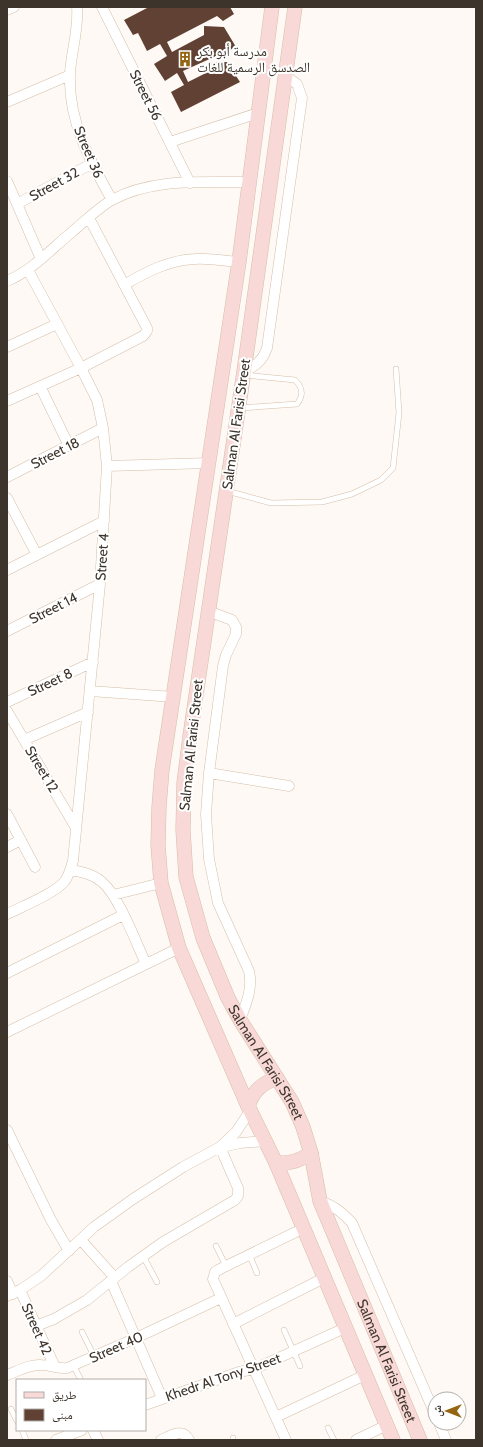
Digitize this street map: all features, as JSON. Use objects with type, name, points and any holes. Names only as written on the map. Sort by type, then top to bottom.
[{"type":"street","points":[[7,10],[14,7]]},
{"type":"street","name":"Street 36","points":[[77,7],[70,75],[72,105],[79,135],[91,164],[112,200]]},
{"type":"street","name":"Street 56","points":[[102,7],[190,183]]},
{"type":"street","name":"Salman Al Farisi Street","points":[[272,7],[239,262],[162,770],[158,845],[161,883],[179,948],[249,1108],[276,1163],[393,1440]]},
{"type":"street","name":"Salman Al Farisi Street","points":[[295,7],[244,373],[184,783],[183,830],[186,877],[203,938],[228,998],[240,1020],[292,1102],[303,1126],[311,1153],[320,1201],[420,1440]]},
{"type":"street","points":[[7,102],[70,75]]},
{"type":"street","points":[[244,373],[256,365],[265,355],[267,348],[302,98],[297,84],[286,76]]},
{"type":"street","points":[[170,142],[258,113]]},
{"type":"street","name":"Street 32","points":[[17,204],[91,164]]},
{"type":"street","points":[[7,182],[41,258]]},
{"type":"street","points":[[7,281],[28,270],[53,247],[112,200],[137,190],[163,184],[249,182]]},
{"type":"street","points":[[7,401],[81,368],[143,336],[148,331],[148,328],[88,218]]},
{"type":"street","points":[[124,285],[146,272],[170,263],[194,259],[239,262]]},
{"type":"street","name":"Street 4","points":[[28,270],[81,368],[96,400],[103,428],[107,466],[100,584],[72,865]]},
{"type":"street","points":[[7,347],[57,324]]},
{"type":"street","points":[[40,386],[69,446]]},
{"type":"street","name":"Street 18","points":[[7,477],[103,428]]},
{"type":"street","points":[[107,466],[209,463]]},
{"type":"street","points":[[7,498],[10,512],[37,555]]},
{"type":"street","points":[[7,570],[104,521]]},
{"type":"street","name":"Street 14","points":[[7,631],[100,584]]},
{"type":"street","points":[[208,611],[232,620],[236,627],[236,634],[226,655],[224,666],[209,773],[206,814],[209,859],[218,902],[249,971],[251,979],[248,996],[240,1020]]},
{"type":"street","name":"Street 8","points":[[7,702],[93,662]]},
{"type":"street","points":[[90,691],[174,697]]},
{"type":"street","name":"Street 12","points":[[7,711],[76,828]]},
{"type":"street","points":[[24,740],[88,712]]},
{"type":"street","points":[[209,773],[289,786]]},
{"type":"street","points":[[7,814],[35,867]]},
{"type":"street","points":[[7,847],[21,840]]},
{"type":"street","points":[[7,914],[57,889],[65,880],[72,865],[102,882],[113,895],[146,964]]},
{"type":"street","points":[[113,895],[161,883]]},
{"type":"street","points":[[7,973],[123,915]]},
{"type":"street","points":[[7,1032],[179,948]]},
{"type":"street","points":[[220,1148],[236,1132],[249,1108],[255,1090],[277,1078]]},
{"type":"street","points":[[7,1130],[51,1220],[69,1251]]},
{"type":"street","points":[[13,1293],[41,1276],[94,1227],[133,1198],[183,1167],[220,1148],[240,1143],[265,1141]]},
{"type":"street","points":[[36,1326],[71,1310],[87,1300],[143,1256],[183,1229],[235,1200],[238,1196],[238,1188],[220,1148]]},
{"type":"street","points":[[276,1163],[291,1163],[311,1153]]},
{"type":"street","points":[[320,1201],[333,1206],[343,1213],[352,1223],[427,1395]]},
{"type":"street","points":[[286,1440],[214,1283],[213,1276],[215,1272],[226,1266],[304,1228]]},
{"type":"street","points":[[81,1240],[113,1280],[162,1398]]},
{"type":"street","points":[[233,1324],[324,1278]]},
{"type":"street","name":"Street 42","points":[[7,1282],[36,1326],[55,1368]]},
{"type":"street","name":"Street 40","points":[[7,1375],[33,1365],[45,1365],[61,1369],[73,1365],[136,1338],[221,1298]]},
{"type":"street","name":"Khedr Al Tony Street","points":[[146,1405],[239,1372],[254,1369],[345,1328]]},
{"type":"street","points":[[276,1416],[365,1375]]},
{"type":"street","points":[[356,1440],[387,1425]]},
{"type":"street","points":[[56,1440],[79,1431]]},
{"type":"street","points":[[94,1431],[98,1440]]},
{"type":"street","points":[[161,1440],[181,1432],[185,1434],[189,1440]]},
{"type":"lane","points":[[226,491],[271,503],[322,502],[352,494],[382,480],[393,468],[399,413],[396,369]]},
{"type":"lane","points":[[238,408],[297,404],[301,398],[302,391],[300,385],[295,380],[244,373]]},
{"type":"lane","points":[[216,1246],[226,1266]]},
{"type":"lane","points":[[249,1254],[257,1273]]},
{"type":"lane","points":[[143,1256],[157,1282]]},
{"type":"lane","points":[[284,1330],[300,1366]]},
{"type":"lane","points":[[82,1332],[94,1356]]},
{"type":"lane","points":[[73,1365],[80,1379]]},
{"type":"lane","points":[[11,1409],[16,1418]]},
{"type":"lane","points":[[328,1428],[334,1440]]},
{"type":"building","name":"مدرسة أبو بكر الصدسق الرسمية للغات","points":[[149,7],[230,7],[234,14],[223,21],[217,16],[167,42],[172,52],[204,35],[204,26],[224,27],[236,47],[183,71],[188,82],[208,72],[209,63],[227,62],[240,82],[181,112],[171,92],[184,85],[177,73],[165,81],[154,64],[167,56],[160,44],[147,51],[138,33],[133,35],[124,20]]},
{"type":"place","name":"مدرسة أبو بكر الصدسق الرسمية للغات","points":[[185,59]]}]
